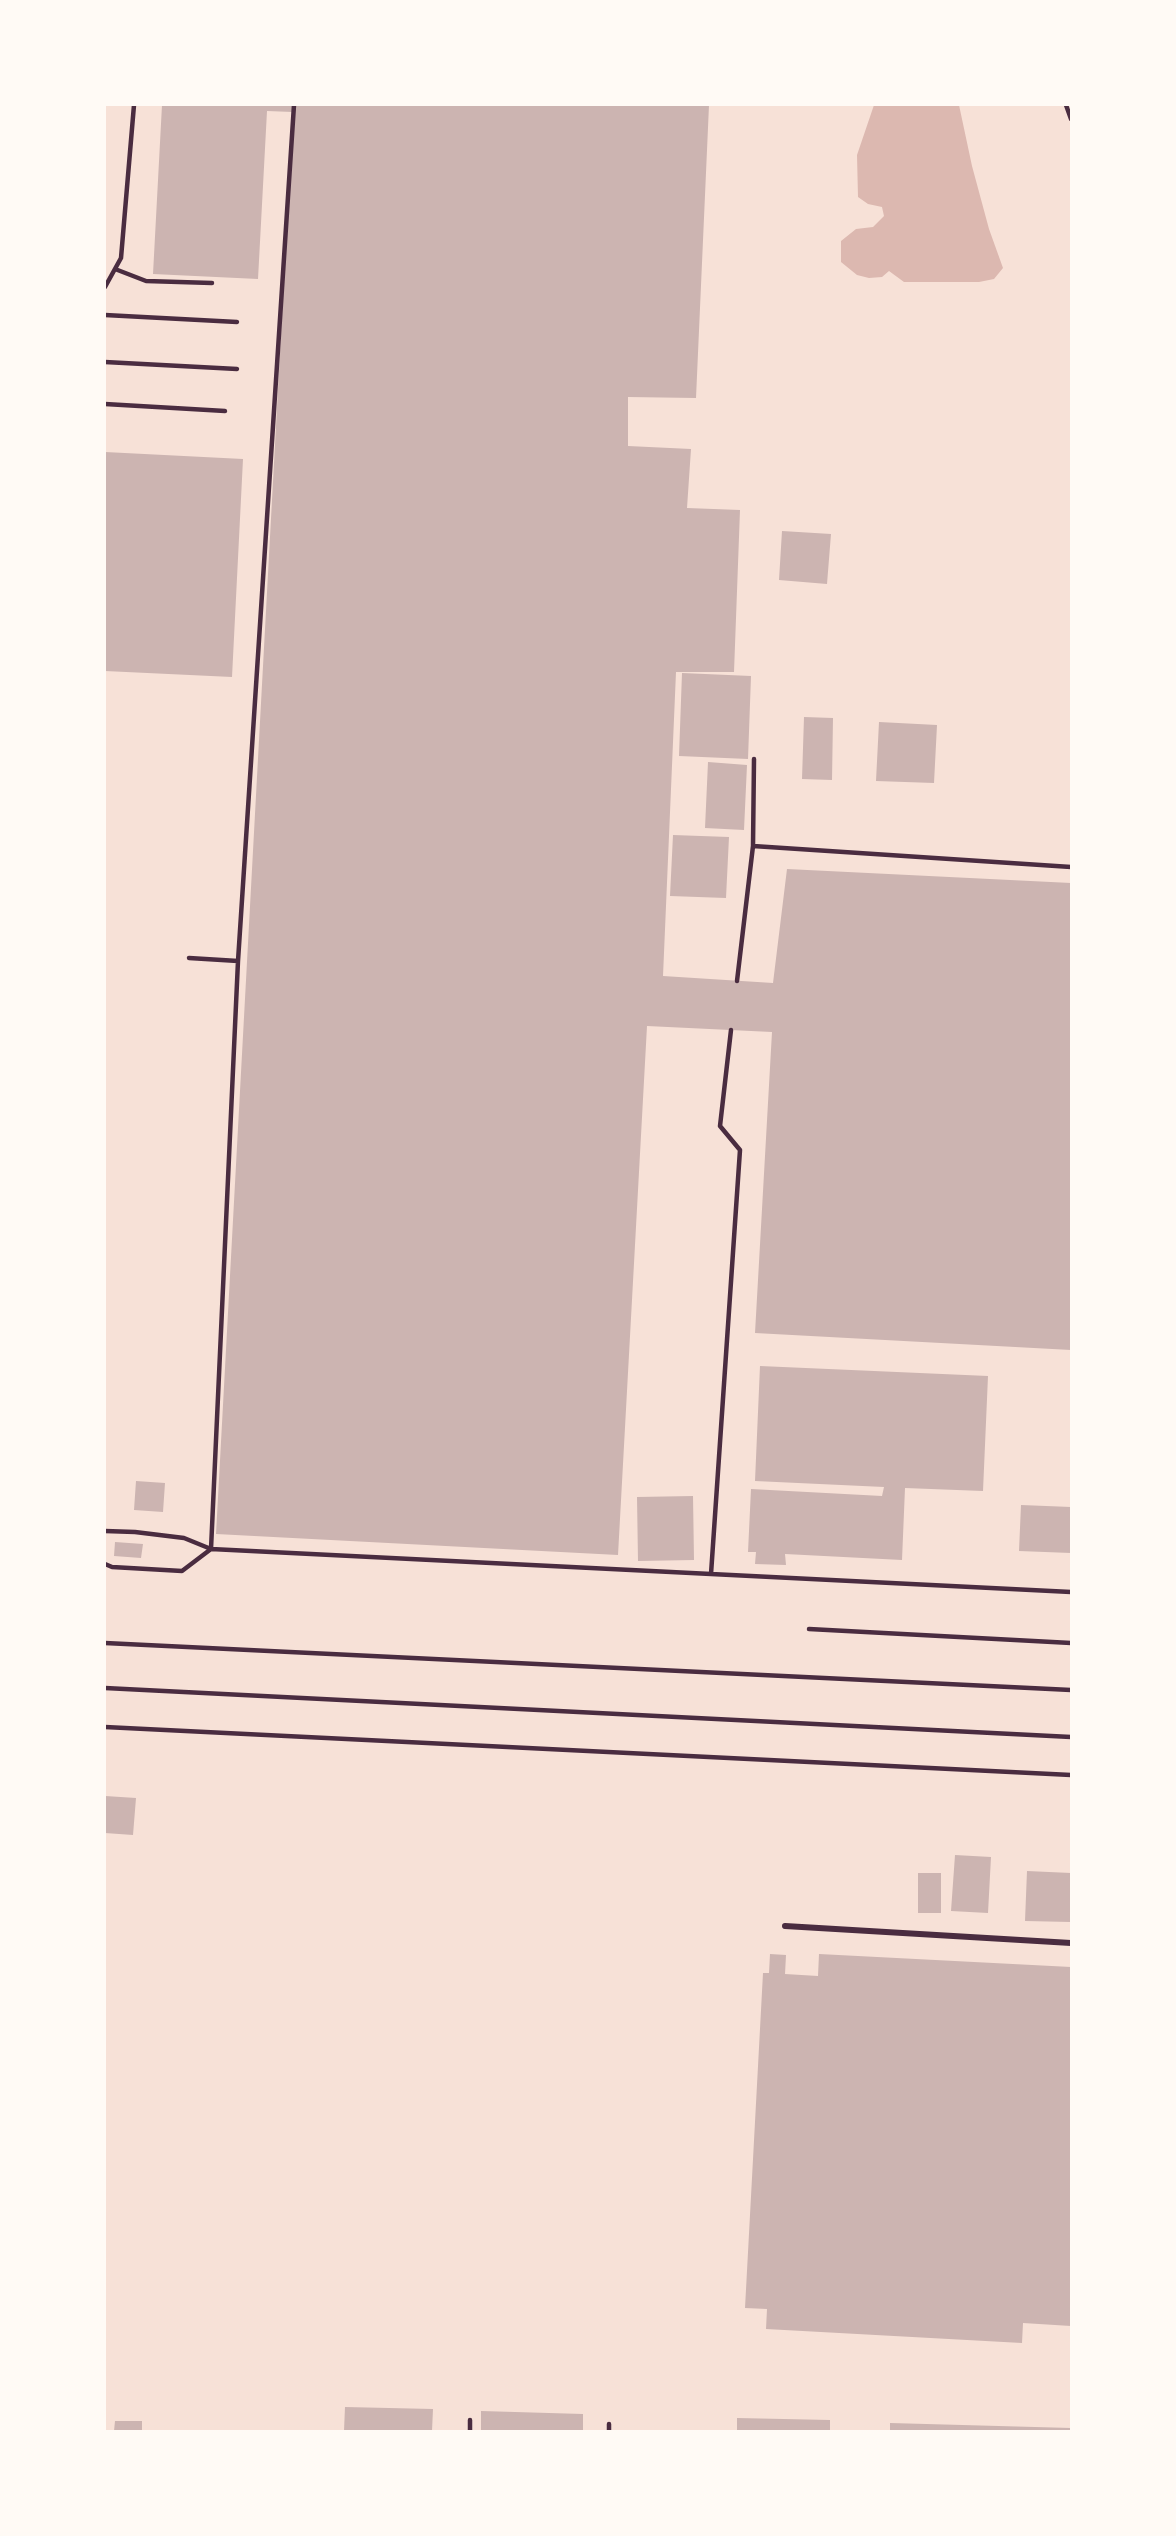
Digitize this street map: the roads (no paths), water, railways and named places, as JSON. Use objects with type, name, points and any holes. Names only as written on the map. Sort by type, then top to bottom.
[{"type":"street","points":[[785,1926],[1071,1943]]},
{"type":"lane","points":[[105,287],[121,258],[134,105]]},
{"type":"lane","points":[[211,1549],[238,962],[294,105]]},
{"type":"lane","points":[[1066,105],[1071,118]]},
{"type":"lane","points":[[115,269],[146,281],[212,283]]},
{"type":"lane","points":[[105,315],[237,322]]},
{"type":"lane","points":[[105,362],[237,369]]},
{"type":"lane","points":[[105,404],[225,411]]},
{"type":"lane","points":[[737,981],[753,846],[754,759]]},
{"type":"lane","points":[[753,846],[1071,867]]},
{"type":"lane","points":[[189,958],[238,962]]},
{"type":"lane","points":[[711,1574],[740,1150],[720,1126],[731,1030]]},
{"type":"lane","points":[[105,1531],[184,1538],[211,1549],[1071,1592]]},
{"type":"lane","points":[[105,1564],[112,1567],[182,1571],[211,1549]]},
{"type":"lane","points":[[809,1629],[1071,1643]]},
{"type":"lane","points":[[105,1643],[1071,1690]]},
{"type":"lane","points":[[105,1688],[1071,1737]]},
{"type":"lane","points":[[105,1727],[1071,1775]]},
{"type":"lane","points":[[470,2420],[470,2431]]},
{"type":"lane","points":[[609,2424],[609,2431]]}]
